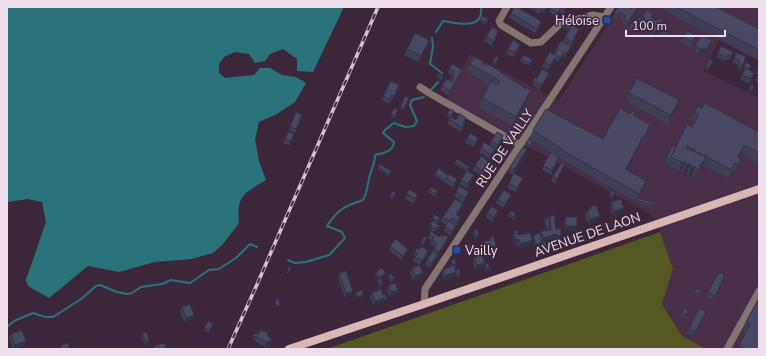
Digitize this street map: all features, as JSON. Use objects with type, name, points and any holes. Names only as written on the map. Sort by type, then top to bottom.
[{"type":"main road","name":"AVENUE DE LAON","points":[[289,349],[759,189]]},
{"type":"street","points":[[507,7],[499,21],[501,25],[531,43],[541,42],[560,24],[593,15],[605,17]]},
{"type":"street","name":"RUE DE VAILLY","points":[[424,304],[425,289],[611,7]]},
{"type":"street","points":[[420,87],[429,94],[520,145]]},
{"type":"street","points":[[727,349],[759,291]]},
{"type":"shaded area","points":[[7,7],[344,7],[313,72],[297,71],[297,59],[283,49],[270,54],[265,61],[255,63],[249,54],[235,52],[224,57],[219,64],[219,73],[225,78],[254,75],[260,68],[270,68],[282,75],[296,77],[306,83],[295,102],[277,114],[259,122],[255,139],[259,161],[266,180],[252,188],[243,196],[239,207],[239,223],[223,244],[213,253],[191,259],[155,262],[119,272],[88,266],[49,298],[28,286],[26,280],[46,222],[42,202],[28,199],[7,202]]},
{"type":"shaded area","points":[[619,7],[759,7],[759,61],[719,40],[703,71],[759,98],[759,349],[706,349],[682,336],[662,304],[673,269],[660,232],[652,215],[445,100],[470,54],[559,101]]},
{"type":"shaded area","points":[[660,232],[673,269],[662,304],[682,336],[706,349],[327,349]]},
{"type":"building","points":[[514,7],[517,7],[541,21],[537,29],[511,13]]},
{"type":"building","points":[[533,7],[546,8],[544,11],[542,9],[540,11]]},
{"type":"building","points":[[561,7],[558,13],[550,8]]},
{"type":"building","points":[[618,7],[628,7],[631,9],[632,7],[637,8],[628,22],[624,19],[626,16],[620,12],[618,15],[614,13]]},
{"type":"building","points":[[677,7],[716,7],[759,29],[759,50],[682,10]]},
{"type":"building","points":[[647,10],[653,14],[651,17],[657,21],[659,18],[663,20],[661,23],[669,29],[667,32],[659,27],[654,33],[650,31],[652,28],[646,24],[644,27],[640,24],[645,18],[642,16]]},
{"type":"building","points":[[482,16],[488,19],[486,22],[480,19]]},
{"type":"building","points":[[639,17],[642,19],[634,30],[629,27],[634,19],[637,21]]},
{"type":"building","points":[[564,23],[571,27],[570,30],[562,25]]},
{"type":"building","points":[[572,25],[579,29],[572,42],[565,38]]},
{"type":"building","points":[[492,27],[498,31],[494,41],[486,37]]},
{"type":"building","points":[[687,31],[696,35],[692,42],[683,37]]},
{"type":"building","points":[[415,33],[429,40],[421,56],[407,49]]},
{"type":"building","points":[[702,35],[712,40],[707,49],[701,49],[695,46]]},
{"type":"building","points":[[513,40],[520,44],[515,53],[508,49]]},
{"type":"building","points":[[561,41],[571,47],[566,54],[564,52],[560,58],[557,55],[550,65],[544,62],[550,52],[554,55]]},
{"type":"building","points":[[721,46],[733,52],[731,56],[728,54],[727,57],[718,53]]},
{"type":"building","points":[[736,53],[746,57],[742,66],[739,64],[740,61],[734,58]]},
{"type":"building","points":[[524,55],[532,60],[530,64],[521,59]]},
{"type":"building","points":[[496,56],[499,57],[496,63],[493,61]]},
{"type":"building","points":[[474,57],[500,71],[512,81],[513,80],[523,86],[522,87],[526,89],[526,87],[531,90],[516,117],[482,98],[491,81],[498,85],[500,81],[470,64]]},
{"type":"building","points":[[710,59],[713,61],[709,68],[706,66]]},
{"type":"building","points":[[746,62],[751,65],[749,69],[744,67]]},
{"type":"building","points":[[452,64],[462,70],[450,91],[442,86],[447,79],[452,82],[454,77],[452,76],[455,72],[449,69]]},
{"type":"building","points":[[746,68],[754,73],[751,79],[742,75]]},
{"type":"building","points":[[542,69],[549,73],[542,85],[533,81],[535,77],[537,79]]},
{"type":"building","points":[[759,73],[759,80],[756,78]]},
{"type":"building","points":[[438,74],[444,75],[443,77],[438,76]]},
{"type":"building","points":[[637,78],[679,100],[671,115],[629,93]]},
{"type":"building","points":[[391,81],[399,85],[394,96],[392,95],[390,99],[383,96]]},
{"type":"building","points":[[752,84],[754,86],[752,90],[749,89]]},
{"type":"building","points":[[405,96],[409,98],[404,108],[401,107]]},
{"type":"building","points":[[705,103],[759,132],[759,153],[744,145],[738,157],[741,159],[738,165],[735,163],[731,170],[704,155],[705,160],[700,165],[698,170],[695,167],[691,167],[690,164],[686,164],[685,162],[671,157],[687,124],[692,127],[699,114],[695,112],[698,106],[702,108]],"holes":[[[687,146],[703,155],[700,156],[699,153],[696,153],[694,150],[691,151],[689,148],[686,148]]]},
{"type":"building","points":[[394,108],[398,110],[395,116],[391,114]]},
{"type":"building","points":[[620,108],[630,114],[632,111],[635,113],[634,116],[650,124],[645,136],[644,135],[626,169],[646,181],[639,194],[569,154],[533,130],[546,109],[603,139]]},
{"type":"building","points":[[450,109],[454,111],[451,116],[447,114]]},
{"type":"building","points":[[694,111],[696,112],[692,118],[690,117]]},
{"type":"building","points":[[296,112],[302,115],[296,129],[290,127]]},
{"type":"building","points":[[459,113],[466,118],[462,124],[464,125],[463,128],[449,119],[451,117],[456,120]]},
{"type":"building","points":[[508,127],[512,130],[510,132],[507,130]]},
{"type":"building","points":[[288,132],[294,134],[291,141],[285,139]]},
{"type":"building","points":[[497,132],[503,135],[498,145],[491,141]]},
{"type":"building","points":[[470,133],[478,138],[475,143],[467,138]]},
{"type":"building","points":[[529,139],[533,142],[530,146],[526,143]]},
{"type":"building","points":[[484,142],[495,149],[491,155],[481,148]]},
{"type":"building","points":[[673,145],[676,146],[670,160],[666,158]]},
{"type":"building","points":[[523,147],[527,149],[514,170],[510,167]]},
{"type":"building","points":[[501,152],[506,156],[505,158],[499,154]]},
{"type":"building","points":[[551,152],[559,157],[552,170],[543,166]]},
{"type":"building","points":[[481,156],[489,162],[483,171],[475,166]]},
{"type":"building","points":[[457,159],[469,167],[467,169],[455,161]]},
{"type":"building","points":[[562,162],[565,164],[557,179],[553,176]]},
{"type":"building","points":[[380,164],[391,171],[389,174],[378,167]]},
{"type":"building","points":[[439,168],[448,176],[445,180],[435,174]]},
{"type":"building","points":[[467,171],[474,175],[468,184],[461,180]]},
{"type":"building","points":[[514,173],[523,178],[517,188],[509,183]]},
{"type":"building","points":[[449,174],[457,179],[454,184],[446,178]]},
{"type":"building","points":[[459,186],[469,192],[465,198],[456,192]]},
{"type":"building","points":[[431,187],[438,191],[436,194],[429,190]]},
{"type":"building","points":[[409,189],[418,195],[415,199],[407,194]]},
{"type":"building","points":[[504,190],[511,195],[505,204],[498,199]]},
{"type":"building","points":[[612,190],[615,192],[613,197],[610,195]]},
{"type":"building","points":[[393,191],[396,193],[393,197],[390,195]]},
{"type":"building","points":[[638,198],[654,203],[653,206],[637,200]]},
{"type":"building","points":[[455,199],[463,204],[456,214],[460,217],[457,221],[452,218],[449,221],[443,217]]},
{"type":"building","points":[[621,199],[624,208],[614,211],[611,202]]},
{"type":"building","points":[[596,205],[600,216],[590,219],[587,211],[591,209],[590,207]]},
{"type":"building","points":[[492,206],[498,211],[494,217],[487,213]]},
{"type":"building","points":[[511,211],[515,213],[515,218],[509,214]]},
{"type":"building","points":[[434,214],[440,218],[437,221],[433,217]]},
{"type":"building","points":[[554,215],[556,229],[561,228],[561,235],[557,236],[557,234],[543,238],[541,231],[551,230],[550,216]]},
{"type":"building","points":[[566,217],[577,217],[577,226],[565,226]]},
{"type":"building","points":[[545,218],[549,218],[549,228],[547,229]]},
{"type":"building","points":[[432,221],[440,226],[438,228],[436,227],[435,229],[431,227],[432,225],[430,224]]},
{"type":"building","points":[[449,221],[456,225],[452,231],[445,227]]},
{"type":"building","points":[[477,229],[479,235],[476,236],[474,230]]},
{"type":"building","points":[[514,230],[517,230],[518,235],[530,233],[532,239],[528,242],[520,243],[519,239],[516,240]]},
{"type":"building","points":[[431,231],[439,237],[440,235],[443,237],[445,235],[448,237],[439,252],[434,248],[437,243],[432,240],[434,237],[429,234]]},
{"type":"building","points":[[540,233],[541,243],[535,244],[534,235]]},
{"type":"building","points":[[424,236],[427,238],[423,243],[421,242]]},
{"type":"building","points":[[494,236],[496,246],[485,248],[483,241],[491,240],[490,237]]},
{"type":"building","points":[[396,239],[408,249],[403,256],[390,246]]},
{"type":"building","points":[[552,241],[555,241],[556,245],[552,246]]},
{"type":"building","points":[[542,242],[545,242],[547,248],[543,249]]},
{"type":"building","points":[[467,244],[469,244],[470,251]]},
{"type":"building","points":[[421,246],[428,251],[422,261],[415,257],[418,253],[415,251],[417,248],[420,249]]},
{"type":"building","points":[[433,251],[438,254],[432,263],[427,260]]},
{"type":"building","points":[[481,253],[485,263],[477,265],[474,258],[477,257],[476,255]]},
{"type":"building","points":[[759,257],[759,264],[756,263]]},
{"type":"building","points":[[455,259],[456,264],[453,265],[451,260]]},
{"type":"building","points":[[488,263],[490,268],[487,269],[485,264]]},
{"type":"building","points":[[419,265],[423,273],[415,276],[412,268]]},
{"type":"building","points":[[454,265],[456,272],[445,276],[443,270]]},
{"type":"building","points":[[289,266],[291,268],[289,272],[287,271]]},
{"type":"building","points":[[381,268],[386,272],[381,277],[376,273]]},
{"type":"building","points":[[459,269],[461,274],[458,274],[456,270]]},
{"type":"building","points":[[346,271],[353,291],[346,293],[339,273]]},
{"type":"building","points":[[719,272],[725,275],[715,296],[708,292]]},
{"type":"building","points":[[392,274],[394,279],[391,280],[389,275]]},
{"type":"building","points":[[380,277],[383,284],[380,284],[378,278]]},
{"type":"building","points":[[395,283],[398,290],[391,292],[389,285]]},
{"type":"building","points":[[696,288],[701,291],[700,294],[695,291]]},
{"type":"building","points":[[381,289],[384,298],[375,301],[372,293]]},
{"type":"building","points":[[362,290],[363,295],[357,297],[356,292]]},
{"type":"building","points":[[383,294],[385,294],[387,299],[383,300]]},
{"type":"building","points":[[759,298],[759,349],[742,349],[743,348],[739,346],[750,324],[746,322]]},
{"type":"building","points":[[275,299],[279,299],[280,305],[276,306]]},
{"type":"building","points":[[190,304],[194,315],[186,318],[182,307]]},
{"type":"building","points":[[685,308],[688,310],[685,315],[682,313]]},
{"type":"building","points":[[699,308],[706,312],[695,332],[689,329]]},
{"type":"building","points":[[208,321],[213,323],[210,330],[204,328]]},
{"type":"building","points":[[22,330],[26,341],[15,345],[11,334]]},
{"type":"building","points":[[261,330],[268,333],[267,335],[272,340],[266,342],[256,337]]},
{"type":"building","points":[[147,332],[149,341],[146,342],[142,333]]},
{"type":"building","points":[[255,333],[258,334],[256,337],[253,336]]},
{"type":"building","points":[[68,343],[70,349],[62,349],[61,345]]},
{"type":"building","points":[[163,343],[165,344],[166,349],[155,349],[153,346]]},
{"type":"waterway","points":[[436,32],[443,21],[462,24],[474,23],[481,15],[481,7]]},
{"type":"waterway","points":[[432,38],[433,47],[430,64],[442,73]]},
{"type":"waterway","points":[[430,91],[438,82]]},
{"type":"waterway","points":[[288,260],[295,263],[306,262],[329,255],[345,238],[342,232],[327,226],[342,209],[363,200],[367,191],[375,155],[390,150],[394,142],[383,133],[394,123],[405,127],[414,126],[417,121],[410,105],[412,100],[424,97]]},
{"type":"waterway","points":[[7,327],[14,321],[33,313],[45,317],[53,317],[81,299],[96,286],[100,285],[117,292],[127,294],[132,293],[141,287],[162,284],[171,280],[190,283],[209,270],[219,269],[236,258],[250,244],[257,247]]},
{"type":"railway","points":[[228,349],[378,7]]},
{"type":"place","name":"Héloïse","points":[[607,20]]},
{"type":"place","name":"Vailly","points":[[457,250]]}]
